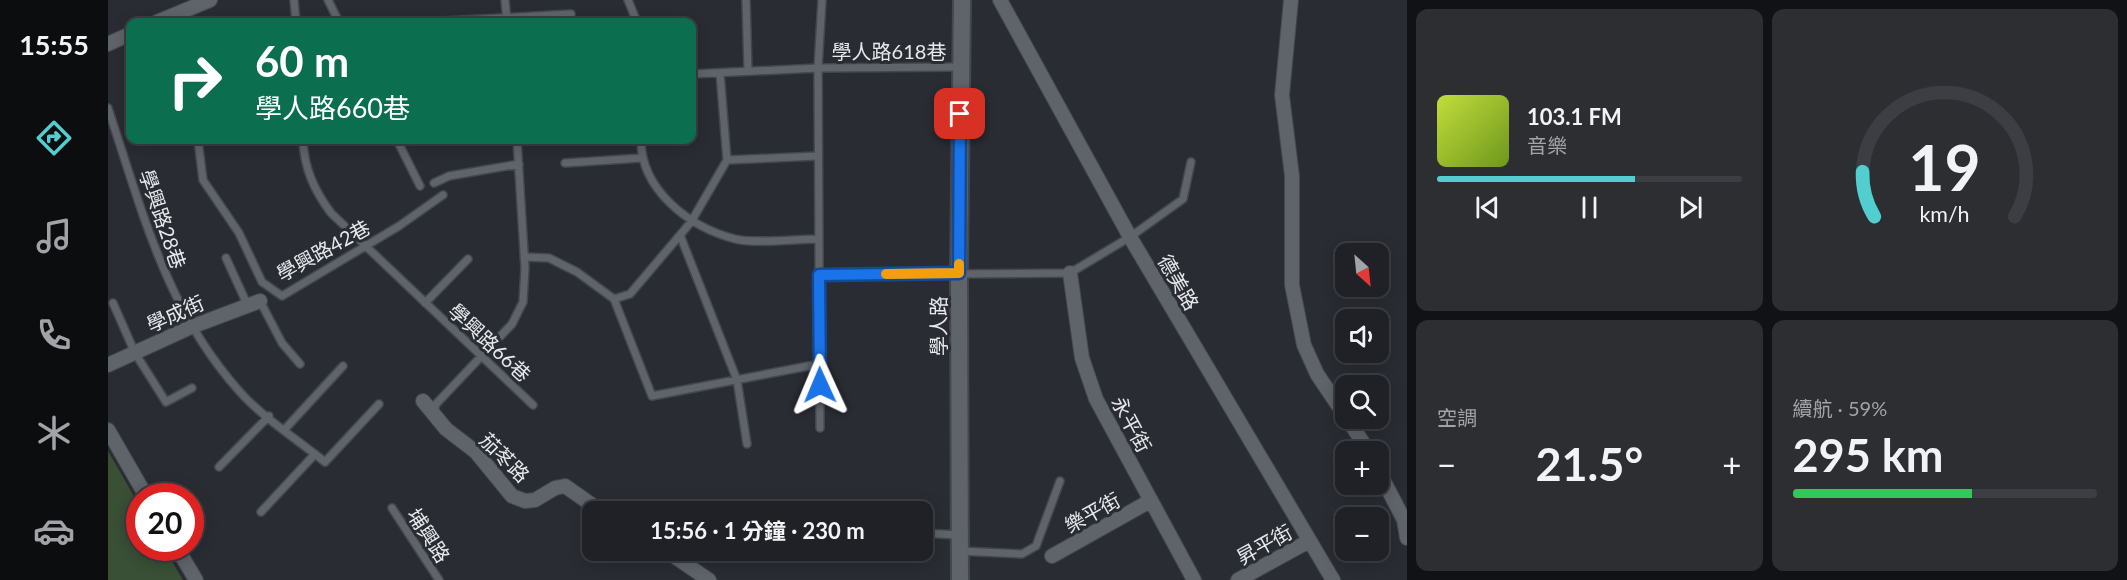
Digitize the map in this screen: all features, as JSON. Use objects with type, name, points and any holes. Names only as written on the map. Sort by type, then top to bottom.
[{"type":"main road","name":"學人路","points":[[960,580],[959,273],[962,0]]},
{"type":"street","points":[[179,18],[210,0]]},
{"type":"street","name":"德美路","points":[[1000,0],[1130,237],[1333,580]]},
{"type":"street","points":[[1292,0],[1282,95],[1292,176],[1292,285],[1304,345],[1317,374],[1335,401]]},
{"type":"street","points":[[108,44],[126,36]]},
{"type":"street","name":"永平街","points":[[1070,273],[1082,358],[1096,399],[1194,580]]},
{"type":"street","name":"學成街","points":[[108,365],[190,327],[253,302]]},
{"type":"street","name":"茄苳路","points":[[423,401],[446,429],[476,452],[512,496],[525,501],[535,500],[555,488],[566,486],[587,501]]},
{"type":"street","points":[[108,430],[139,483]]},
{"type":"street","points":[[1389,491],[1404,520],[1407,538]]},
{"type":"street","name":"樂平街","points":[[1052,556],[1150,501]]},
{"type":"street","name":"昇平街","points":[[1238,580],[1309,541]]},
{"type":"street","points":[[185,561],[196,580]]},
{"type":"street","points":[[681,561],[709,580]]},
{"type":"lane","points":[[294,0],[296,18]]},
{"type":"lane","points":[[328,0],[337,18]]},
{"type":"lane","points":[[505,0],[507,18]]},
{"type":"lane","points":[[627,0],[635,18]]},
{"type":"lane","points":[[746,0],[748,72]]},
{"type":"lane","name":"學人路618巷","points":[[818,68],[822,0]]},
{"type":"lane","points":[[528,18],[571,14]]},
{"type":"lane","name":"學人路618巷","points":[[696,74],[818,68],[961,67]]},
{"type":"lane","points":[[818,68],[820,428]]},
{"type":"lane","points":[[614,299],[630,294],[691,222],[727,160],[720,73]]},
{"type":"lane","name":"學興路28巷","points":[[108,108],[161,268],[190,327],[241,393],[315,454]]},
{"type":"lane","name":"學興路42巷","points":[[198,144],[203,180],[239,232],[262,282],[282,296],[399,226],[443,195]]},
{"type":"lane","name":"學興路66巷","points":[[303,144],[304,159],[319,196],[364,246],[533,405]]},
{"type":"lane","points":[[399,144],[420,186]]},
{"type":"lane","points":[[434,414],[435,404],[512,324],[523,302],[524,257],[517,144]]},
{"type":"lane","points":[[641,144],[641,158],[651,182],[691,222],[737,240],[819,238]]},
{"type":"lane","points":[[727,160],[818,156]]},
{"type":"lane","points":[[565,163],[641,158]]},
{"type":"lane","points":[[819,275],[1070,273],[1130,237],[1183,199],[1191,162]]},
{"type":"lane","points":[[434,183],[449,176],[519,164]]},
{"type":"lane","points":[[680,235],[737,380],[747,444]]},
{"type":"lane","points":[[524,257],[549,258],[577,272],[614,299],[652,396],[819,364]]},
{"type":"lane","points":[[226,258],[253,302],[300,364]]},
{"type":"lane","name":"學興路66巷","points":[[425,303],[468,259]]},
{"type":"lane","points":[[113,303],[135,352],[166,402],[192,388]]},
{"type":"lane","points":[[285,429],[343,366]]},
{"type":"lane","points":[[261,512],[315,454],[325,462],[379,404]]},
{"type":"lane","points":[[219,467],[269,416]]},
{"type":"lane","points":[[933,536],[1022,554],[1036,546],[1060,481]]},
{"type":"lane","name":"埔興路","points":[[392,508],[439,580]]},
{"type":"green space","points":[[108,451],[126,483],[126,561],[172,561],[183,580],[108,580]]},
{"type":"slow traffic","points":[[886,274],[959,273],[959,264]]},
{"type":"route","points":[[820,385],[819,275],[959,273],[960,114]]}]
